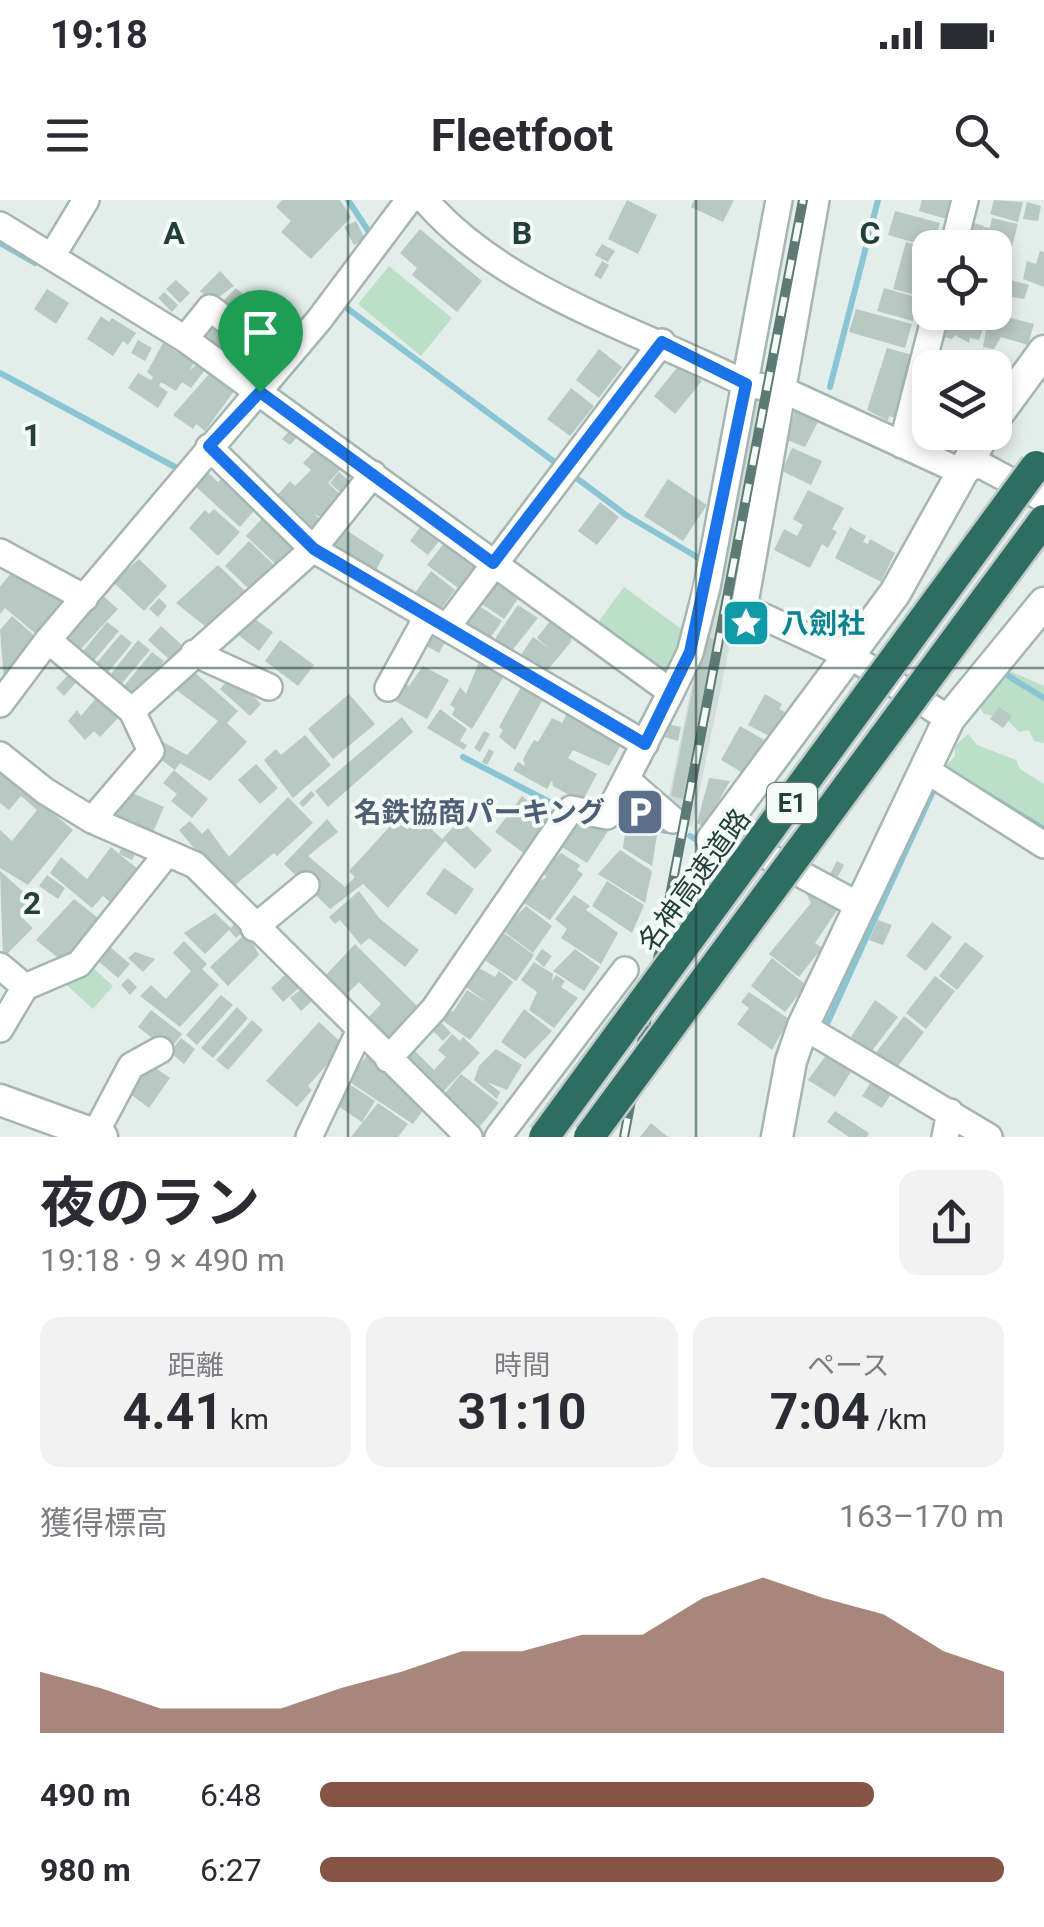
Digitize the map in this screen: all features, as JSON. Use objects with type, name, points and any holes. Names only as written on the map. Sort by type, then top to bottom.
[{"type":"highway","name":"名神高速道路","points":[[544,1137],[1036,466]]},
{"type":"highway","name":"E1","points":[[590,1137],[1044,520]]},
{"type":"street","points":[[52,256],[86,200]]},
{"type":"street","points":[[0,704],[209,446],[260,392],[409,200]]},
{"type":"street","points":[[425,200],[470,248],[516,278],[746,384],[783,390],[962,472]]},
{"type":"street","points":[[388,1059],[434,1008],[571,808],[607,816],[690,652],[707,587],[779,200]]},
{"type":"street","points":[[816,200],[745,603],[749,610],[847,659],[857,660],[949,720]]},
{"type":"street","points":[[958,230],[965,200]]},
{"type":"street","points":[[0,226],[185,338],[671,692]]},
{"type":"street","points":[[185,338],[210,308],[227,321]]},
{"type":"street","points":[[902,445],[931,330]]},
{"type":"street","points":[[388,688],[437,622],[493,563],[662,342]]},
{"type":"street","points":[[1012,395],[1044,352]]},
{"type":"street","points":[[209,446],[314,549],[645,744]]},
{"type":"street","points":[[712,840],[895,594],[975,450]]},
{"type":"street","points":[[962,472],[978,464],[1044,499]]},
{"type":"street","points":[[132,711],[314,549],[373,474]]},
{"type":"street","points":[[0,552],[85,598]]},
{"type":"street","points":[[777,1137],[791,1061],[803,1026],[949,720],[1040,605]]},
{"type":"street","points":[[48,640],[132,711],[151,751],[92,820]]},
{"type":"street","points":[[194,653],[269,688]]},
{"type":"street","points":[[0,755],[44,792],[92,820],[165,856],[195,865],[254,928],[469,1137]]},
{"type":"street","points":[[926,770],[1044,844]]},
{"type":"street","points":[[627,780],[672,820]]},
{"type":"street","points":[[712,840],[728,835],[860,906]]},
{"type":"street","points":[[0,1029],[25,987],[79,964],[165,856]]},
{"type":"street","points":[[254,928],[306,885]]},
{"type":"street","points":[[0,966],[25,987]]},
{"type":"street","points":[[498,1137],[626,970]]},
{"type":"street","points":[[803,1026],[947,1124],[990,1137]]},
{"type":"street","points":[[309,1137],[359,1032]]},
{"type":"street","points":[[0,1100],[92,1136],[131,1066],[160,1050]]},
{"type":"shaded area","points":[[752,391],[774,395],[739,601],[692,827],[674,816],[667,806]]},
{"type":"green space","points":[[389,266],[452,318],[421,356],[358,304]]},
{"type":"green space","points":[[624,587],[684,631],[667,677],[596,625]]},
{"type":"green space","points":[[1005,669],[1044,686],[1044,743],[1034,741],[1029,730],[1019,732],[1006,718],[984,714],[979,706],[985,695],[993,693],[991,681],[1007,678]]},
{"type":"green space","points":[[968,734],[977,745],[1016,760],[1020,769],[1044,784],[1044,830],[945,767],[955,756],[955,746]]},
{"type":"green space","points":[[90,965],[113,986],[93,1009],[60,979]]},
{"type":"building","points":[[282,200],[340,200],[351,217],[311,259],[281,232],[291,221],[276,207]]},
{"type":"building","points":[[627,200],[657,215],[638,254],[608,239]]},
{"type":"building","points":[[694,200],[734,200],[723,222],[691,207]]},
{"type":"building","points":[[922,200],[954,200],[950,220],[919,211]]},
{"type":"building","points":[[994,200],[1023,202],[1018,222],[990,214]]},
{"type":"building","points":[[1027,202],[1041,206],[1038,221],[1023,219]]},
{"type":"building","points":[[895,211],[940,223],[938,230],[912,230],[912,242],[888,235]]},
{"type":"building","points":[[992,218],[1018,224],[1012,246],[1012,230],[984,230],[990,228]]},
{"type":"building","points":[[356,221],[365,239],[354,245],[344,227]]},
{"type":"building","points":[[970,222],[984,226],[983,230],[968,230]]},
{"type":"building","points":[[420,229],[482,281],[457,312],[412,275],[417,268],[400,253]]},
{"type":"building","points":[[906,242],[912,244],[912,294],[893,289]]},
{"type":"building","points":[[602,244],[615,251],[608,262],[595,255]]},
{"type":"building","points":[[1040,251],[1044,252],[1044,287],[1023,279],[1027,261],[1036,264]]},
{"type":"building","points":[[602,261],[609,265],[601,279],[594,275]]},
{"type":"building","points":[[220,271],[234,286],[212,302],[200,291]]},
{"type":"building","points":[[176,280],[190,293],[180,303],[166,289]]},
{"type":"building","points":[[1012,280],[1029,285],[1024,299],[1012,297]]},
{"type":"building","points":[[236,288],[244,295],[230,308],[223,301]]},
{"type":"building","points":[[884,288],[912,296],[912,321],[877,311]]},
{"type":"building","points":[[47,289],[69,303],[56,324],[34,309]]},
{"type":"building","points":[[164,292],[178,305],[172,312],[158,298]]},
{"type":"building","points":[[856,309],[912,324],[905,348],[849,332]]},
{"type":"building","points":[[238,312],[253,327],[267,313],[290,336],[255,371],[239,355],[233,360],[221,352],[202,332],[216,318],[224,326]]},
{"type":"building","points":[[101,316],[109,322],[112,318],[136,333],[128,345],[123,341],[113,356],[87,339]]},
{"type":"building","points":[[1012,318],[1034,324],[1028,345],[1001,337],[994,349],[983,347],[986,330],[1012,330]]},
{"type":"building","points":[[942,330],[982,330],[979,340],[970,338],[969,343],[955,335],[952,339],[940,336]]},
{"type":"building","points":[[138,340],[152,348],[145,361],[131,353]]},
{"type":"building","points":[[163,343],[194,363],[189,371],[197,364],[205,370],[191,388],[182,382],[176,391],[161,382],[159,386],[168,392],[158,408],[128,388],[138,373],[151,380],[153,377],[147,372]]},
{"type":"building","points":[[887,348],[912,355],[912,371],[899,419],[889,416],[888,421],[867,410]]},
{"type":"building","points":[[599,349],[622,367],[599,398],[576,380]]},
{"type":"building","points":[[681,363],[702,381],[675,414],[654,396]]},
{"type":"building","points":[[210,373],[234,391],[205,431],[196,424],[193,429],[173,415]]},
{"type":"building","points":[[571,388],[594,406],[570,436],[547,419]]},
{"type":"building","points":[[795,411],[818,422],[805,447],[787,440]]},
{"type":"building","points":[[292,428],[299,435],[290,445],[282,439]]},
{"type":"building","points":[[317,448],[340,470],[328,483],[341,495],[321,517],[314,514],[323,522],[309,536],[273,500],[290,481],[295,486],[311,470],[303,463]]},
{"type":"building","points":[[792,448],[822,461],[811,485],[782,471]]},
{"type":"building","points":[[205,470],[218,482],[226,474],[259,505],[240,527],[193,484]]},
{"type":"building","points":[[339,472],[353,485],[343,495],[330,483]]},
{"type":"building","points":[[668,479],[707,505],[683,541],[644,516]]},
{"type":"building","points":[[808,490],[844,508],[832,529],[837,532],[828,548],[822,544],[810,568],[774,550],[784,529],[797,536],[803,525],[793,519]]},
{"type":"building","points":[[600,502],[619,517],[597,545],[578,531]]},
{"type":"building","points":[[214,509],[240,532],[218,556],[189,528],[205,510],[209,514]]},
{"type":"building","points":[[268,512],[305,547],[281,569],[246,536]]},
{"type":"building","points":[[421,526],[440,540],[428,555],[410,541]]},
{"type":"building","points":[[850,527],[866,536],[863,542],[868,544],[870,539],[895,553],[881,582],[835,558]]},
{"type":"building","points":[[343,528],[384,555],[371,580],[325,550]]},
{"type":"building","points":[[249,541],[277,568],[251,591],[225,566]]},
{"type":"building","points":[[445,542],[478,566],[461,590],[427,565]]},
{"type":"building","points":[[139,559],[167,586],[144,611],[113,582]]},
{"type":"building","points":[[218,565],[247,593],[211,631],[176,603]]},
{"type":"building","points":[[431,571],[455,590],[436,616],[412,597]]},
{"type":"building","points":[[11,573],[63,600],[36,634],[5,608],[0,614],[0,587]]},
{"type":"building","points":[[491,579],[519,597],[504,619],[479,602]]},
{"type":"building","points":[[101,594],[118,609],[77,653],[66,643]]},
{"type":"building","points":[[159,598],[167,606],[158,617],[149,609]]},
{"type":"building","points":[[473,602],[502,621],[489,640],[460,620]]},
{"type":"building","points":[[518,605],[538,618],[510,653],[496,643],[496,637]]},
{"type":"building","points":[[12,616],[38,639],[4,681],[0,630]]},
{"type":"building","points":[[251,616],[273,632],[259,651],[237,634]]},
{"type":"building","points":[[550,621],[571,635],[571,642],[546,672],[521,655],[533,637],[549,648],[537,638]]},
{"type":"building","points":[[107,622],[119,631],[91,664],[80,655]]},
{"type":"building","points":[[161,626],[184,647],[171,661],[148,640]]},
{"type":"building","points":[[428,626],[448,637],[439,653],[419,642]]},
{"type":"building","points":[[121,634],[132,643],[105,676],[93,667]]},
{"type":"building","points":[[703,637],[715,639],[683,799],[671,796]]},
{"type":"building","points":[[138,640],[150,650],[118,688],[107,679]]},
{"type":"building","points":[[280,640],[314,665],[298,686],[265,661]]},
{"type":"building","points":[[152,652],[164,661],[132,700],[120,691]]},
{"type":"building","points":[[481,657],[507,671],[472,729],[452,715],[455,708],[450,705],[460,687],[466,694]]},
{"type":"building","points":[[423,666],[449,680],[427,719],[388,697],[401,681],[409,686]]},
{"type":"building","points":[[192,670],[238,711],[227,723],[247,742],[210,781],[180,763],[175,770],[159,758],[154,737],[187,755],[218,721],[175,689]]},
{"type":"building","points":[[71,672],[79,679],[64,696],[56,688]]},
{"type":"building","points":[[233,675],[261,704],[250,716],[220,689]]},
{"type":"building","points":[[522,685],[544,697],[515,750],[499,737],[503,730],[499,727]]},
{"type":"building","points":[[101,692],[120,716],[100,737],[94,731],[85,740],[68,721],[77,710],[81,716]]},
{"type":"building","points":[[349,694],[375,724],[333,759],[308,729]]},
{"type":"building","points":[[765,694],[782,704],[779,709],[785,712],[771,737],[748,725]]},
{"type":"building","points":[[999,707],[1012,716],[1003,728],[990,719]]},
{"type":"building","points":[[440,709],[467,729],[460,741],[467,745],[464,750],[427,728]]},
{"type":"building","points":[[570,709],[627,734],[609,766],[573,750],[568,758],[597,774],[582,802],[553,786],[552,780],[547,789],[513,770],[518,762],[525,766],[523,759],[552,718],[562,723]]},
{"type":"building","points":[[402,717],[413,732],[328,807],[315,791]]},
{"type":"building","points":[[667,724],[681,727],[678,741],[661,736]]},
{"type":"building","points":[[740,726],[766,741],[743,773],[721,760]]},
{"type":"building","points":[[484,731],[490,734],[480,752],[474,748]]},
{"type":"building","points":[[305,735],[331,765],[293,798],[264,760],[276,749],[281,755]]},
{"type":"building","points":[[489,749],[494,752],[487,765],[482,762]]},
{"type":"building","points":[[256,764],[278,788],[260,804],[238,780]]},
{"type":"building","points":[[0,769],[73,830],[28,885],[0,868],[0,830],[12,841],[37,810],[21,796],[9,810],[0,803]]},
{"type":"building","points":[[174,770],[208,799],[192,818],[171,801],[177,794],[163,783]]},
{"type":"building","points":[[709,778],[730,781],[704,827],[697,823]]},
{"type":"building","points":[[126,790],[164,807],[151,837],[107,818]]},
{"type":"building","points":[[311,791],[315,795],[303,807],[299,803]]},
{"type":"building","points":[[522,796],[548,817],[525,854],[495,832]]},
{"type":"building","points":[[288,797],[313,823],[277,856],[274,853],[229,890],[179,830],[190,821],[202,834],[208,828],[229,857]]},
{"type":"building","points":[[413,812],[442,839],[460,820],[492,850],[475,869],[445,841],[388,908],[363,884],[330,909],[284,864],[327,819],[338,832],[308,856],[345,887],[355,877],[349,871],[394,822],[399,827]]},
{"type":"building","points":[[582,822],[610,828],[587,863],[559,845]]},
{"type":"building","points":[[626,827],[657,835],[652,866],[623,848]]},
{"type":"building","points":[[123,844],[137,850],[132,860],[119,854]]},
{"type":"building","points":[[111,847],[138,869],[112,904],[103,896],[92,908],[50,873],[61,857],[87,879]]},
{"type":"building","points":[[620,850],[652,871],[645,903],[598,874]]},
{"type":"building","points":[[561,853],[580,865],[577,870],[583,874],[550,920],[521,901],[534,884],[547,877],[540,871]]},
{"type":"building","points":[[837,861],[844,865],[835,882],[828,878]]},
{"type":"building","points":[[444,868],[474,889],[456,915],[426,894]]},
{"type":"building","points":[[0,871],[29,897],[24,903],[29,908],[21,917],[33,928],[3,958]]},
{"type":"building","points":[[47,875],[65,888],[58,899],[39,886]]},
{"type":"building","points":[[607,881],[644,905],[632,933],[592,906]]},
{"type":"building","points":[[359,891],[380,919],[419,950],[405,967],[369,938],[361,945],[340,920],[335,924],[329,917]]},
{"type":"building","points":[[805,891],[840,906],[815,943],[822,948],[799,977],[769,954],[811,903]]},
{"type":"building","points":[[574,895],[590,906],[586,910],[618,933],[601,964],[561,938],[567,929],[555,919]]},
{"type":"building","points":[[74,899],[98,918],[62,961],[36,940]]},
{"type":"building","points":[[526,906],[552,926],[533,953],[502,930]]},
{"type":"building","points":[[215,913],[231,928],[237,921],[245,930],[236,938],[229,930],[205,954],[184,933]]},
{"type":"building","points":[[878,920],[892,925],[883,945],[869,940]]},
{"type":"building","points":[[932,922],[952,937],[926,971],[906,956]]},
{"type":"building","points":[[247,932],[259,955],[228,986],[210,967]]},
{"type":"building","points":[[504,933],[534,955],[516,981],[480,957],[494,937],[498,941]]},
{"type":"building","points":[[184,941],[207,964],[202,969],[219,985],[180,1027],[140,996],[151,985],[166,999],[191,971],[173,953]]},
{"type":"building","points":[[965,942],[984,956],[957,990],[939,976]]},
{"type":"building","points":[[355,944],[419,1008],[383,1045],[362,1024],[381,1004],[359,982],[345,996],[325,976]]},
{"type":"building","points":[[110,947],[130,964],[118,978],[98,961]]},
{"type":"building","points":[[542,949],[552,956],[544,967],[535,959]]},
{"type":"building","points":[[575,949],[600,967],[584,991],[553,971]]},
{"type":"building","points":[[135,952],[155,959],[143,972],[128,958]]},
{"type":"building","points":[[772,958],[806,985],[785,1012],[751,986]]},
{"type":"building","points":[[534,962],[553,974],[552,981],[556,975],[565,981],[561,987],[578,998],[554,1028],[529,1010],[537,992],[521,980]]},
{"type":"building","points":[[475,966],[495,977],[499,971],[513,982],[470,1040],[439,1018],[448,1008],[453,1012],[467,990],[488,1003],[462,984]]},
{"type":"building","points":[[286,974],[299,988],[283,1002],[271,988]]},
{"type":"building","points":[[935,976],[955,991],[926,1029],[906,1013]]},
{"type":"building","points":[[128,978],[137,987],[130,995],[121,985]]},
{"type":"building","points":[[301,989],[312,1001],[301,1011],[290,998]]},
{"type":"building","points":[[749,992],[789,1019],[772,1050],[737,1024],[749,1008],[741,1002]]},
{"type":"building","points":[[221,995],[233,1005],[197,1045],[186,1035]]},
{"type":"building","points":[[875,1000],[898,1017],[871,1052],[851,1037]]},
{"type":"building","points":[[237,1007],[248,1018],[213,1058],[201,1048]]},
{"type":"building","points":[[524,1009],[552,1031],[525,1059],[501,1042]]},
{"type":"building","points":[[151,1010],[182,1034],[169,1051],[138,1027]]},
{"type":"building","points":[[904,1016],[924,1032],[895,1070],[875,1054]]},
{"type":"building","points":[[252,1020],[263,1030],[228,1070],[216,1060]]},
{"type":"building","points":[[440,1021],[451,1033],[443,1041],[432,1030]]},
{"type":"building","points":[[319,1022],[344,1045],[308,1086],[312,1090],[297,1107],[266,1081]]},
{"type":"building","points":[[452,1034],[460,1041],[463,1037],[480,1053],[439,1096],[404,1063],[415,1051],[434,1070],[446,1057],[438,1050]]},
{"type":"building","points":[[181,1038],[195,1049],[184,1064],[170,1052]]},
{"type":"building","points":[[496,1049],[522,1065],[507,1090],[487,1082],[500,1092],[497,1099],[474,1080],[479,1066]]},
{"type":"building","points":[[827,1054],[852,1070],[835,1097],[808,1080]]},
{"type":"building","points":[[367,1055],[424,1109],[413,1124],[348,1081]]},
{"type":"building","points":[[150,1064],[170,1078],[149,1108],[129,1093]]},
{"type":"building","points":[[461,1074],[499,1103],[477,1130],[441,1098]]},
{"type":"building","points":[[871,1082],[891,1094],[882,1108],[862,1096]]},
{"type":"building","points":[[349,1084],[375,1101],[362,1122],[336,1105]]},
{"type":"building","points":[[378,1103],[408,1124],[398,1137],[351,1137]]},
{"type":"building","points":[[835,1111],[869,1133],[867,1137],[849,1137],[827,1122]]},
{"type":"building","points":[[651,1123],[668,1137],[640,1137]]},
{"type":"waterway","points":[[348,200],[371,235]]},
{"type":"waterway","points":[[830,387],[878,200]]},
{"type":"waterway","points":[[0,243],[35,263],[37,259]]},
{"type":"waterway","points":[[344,306],[556,463]]},
{"type":"waterway","points":[[0,373],[175,467]]},
{"type":"waterway","points":[[571,474],[626,515],[697,557]]},
{"type":"waterway","points":[[1002,672],[1044,698]]},
{"type":"waterway","points":[[463,757],[561,808]]},
{"type":"waterway","points":[[826,1026],[934,789]]},
{"type":"waterway","points":[[980,790],[1044,829]]},
{"type":"waterway","points":[[616,817],[666,831]]},
{"type":"waterway","points":[[690,836],[702,843]]},
{"type":"railway","points":[[624,1137],[803,200]]},
{"type":"place","name":"八劍社","points":[[746,623]]},
{"type":"place","name":"名鉄協商パーキング","points":[[640,812]]},
{"type":"route","points":[[662,342],[746,384],[712,564],[690,652],[645,744],[314,549],[209,446],[260,392],[493,563],[662,342]]}]
